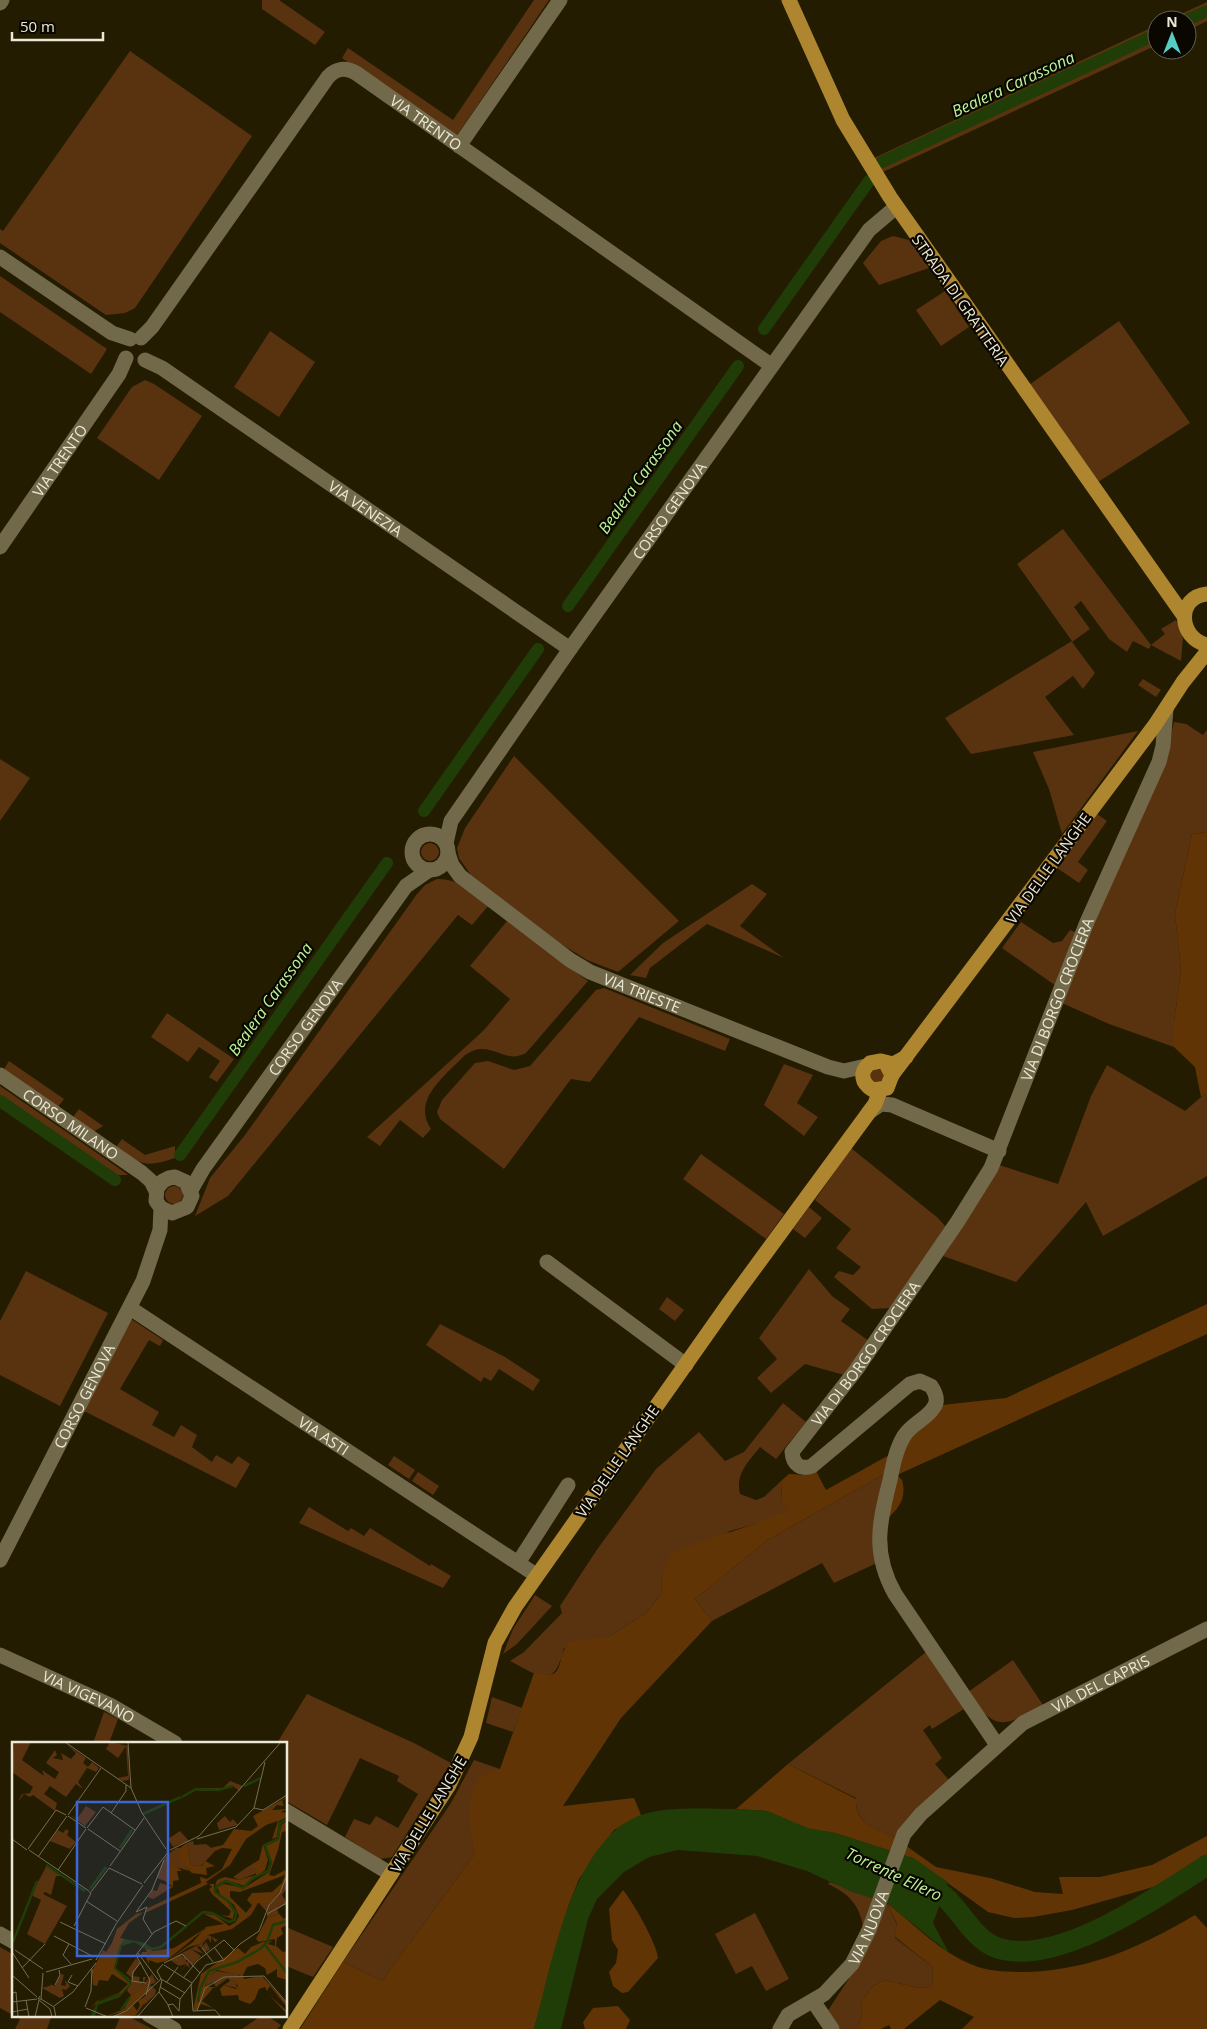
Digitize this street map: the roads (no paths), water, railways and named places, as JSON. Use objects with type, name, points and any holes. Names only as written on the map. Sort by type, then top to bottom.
[{"type":"main road","name":"STRADA DI GRATTERIA","points":[[789,0],[843,120],[896,207],[1184,616]]},
{"type":"main road","name":"STRADA DI GRATTERIA","points":[[1162,584],[1179,595],[1200,597]]},
{"type":"main road","points":[[1184,616],[1187,607],[1200,597]]},
{"type":"main road","name":"VIA DELLE LANGHE","points":[[1183,682],[1192,657],[1191,637],[1185,626],[1184,616]]},
{"type":"main road","points":[[1191,637],[1197,642],[1207,645]]},
{"type":"main road","name":"VIA DELLE LANGHE","points":[[870,1086],[887,1088],[889,1070],[911,1052],[1166,710],[1183,682],[1207,652]]},
{"type":"main road","points":[[866,1066],[875,1061],[889,1070]]},
{"type":"main road","name":"VIA DELLE LANGHE","points":[[290,2028],[444,1792],[466,1752],[495,1643],[506,1621],[536,1575],[686,1365],[871,1110],[870,1086],[863,1071],[866,1066]]},
{"type":"street","points":[[460,146],[560,0]]},
{"type":"street","name":"VIA TRENTO","points":[[0,547],[328,77],[336,70],[346,69],[354,71],[772,366]]},
{"type":"street","name":"CORSO GENOVA","points":[[186,1185],[192,1177],[203,1169],[406,886],[412,871],[412,851],[416,841],[425,834],[432,834],[451,821],[570,649],[872,226],[896,207]]},
{"type":"street","points":[[0,257],[137,350]]},
{"type":"street","name":"VIA VENEZIA","points":[[137,350],[570,649]]},
{"type":"street","name":"VIA DI BORGO CROCIERA","points":[[997,1745],[896,1594],[886,1577],[879,1551],[879,1522],[898,1450],[909,1429],[934,1407],[936,1397],[931,1386],[920,1381],[910,1384],[812,1466],[802,1468],[798,1466],[792,1458],[792,1452],[856,1370],[958,1221],[1000,1151],[1083,932],[1159,762],[1163,746],[1166,710]]},
{"type":"street","name":"CORSO GENOVA","points":[[406,886],[443,864],[451,821]]},
{"type":"street","points":[[432,834],[438,835],[447,848]]},
{"type":"street","name":"VIA TRIESTE","points":[[447,848],[452,865],[460,876],[570,960],[590,972],[771,1046],[844,1071],[870,1086]]},
{"type":"street","points":[[413,857],[418,864],[432,869]]},
{"type":"street","name":"VIA TRIESTE","points":[[432,869],[460,876]]},
{"type":"street","name":"VIA TRIESTE","points":[[844,1071],[866,1066]]},
{"type":"street","name":"CORSO MILANO","points":[[0,1075],[160,1186]]},
{"type":"street","points":[[871,1110],[881,1104],[892,1105],[1000,1151]]},
{"type":"street","name":"CORSO GENOVA","points":[[0,1560],[130,1308],[150,1264],[160,1230],[161,1208],[156,1201],[160,1186],[175,1177],[186,1185],[190,1202],[184,1210],[169,1218],[160,1230]]},
{"type":"street","points":[[161,1208],[166,1212],[179,1212]]},
{"type":"street","points":[[548,1262],[686,1365]]},
{"type":"street","name":"VIA ASTI","points":[[130,1308],[536,1575]]},
{"type":"street","points":[[518,1563],[568,1485]]},
{"type":"street","name":"VIA DEL CAPRIS","points":[[997,1745],[1023,1723],[1207,1629]]},
{"type":"street","name":"VIA VIGEVANO","points":[[0,1654],[110,1705],[172,1742]]},
{"type":"street","name":"VIA NUOVA","points":[[780,2029],[788,2015],[828,1991],[852,1964],[865,1940],[904,1834],[913,1822],[997,1745]]},
{"type":"street","points":[[288,1811],[391,1874]]},
{"type":"street","points":[[0,1934],[12,1941]]},
{"type":"street","points":[[813,2001],[832,2029]]},
{"type":"street","points":[[151,2016],[174,2029]]},
{"type":"water","points":[[675,1809],[767,1811],[808,1828],[835,1833],[913,1858],[948,1882],[933,1923],[949,1953],[887,1903],[852,1892],[807,1871],[757,1856],[678,1850],[649,1857],[624,1872],[597,1899],[588,1919],[561,2029],[534,2029],[557,1940],[568,1908],[581,1877],[597,1850],[617,1829],[641,1815],[651,1812]]},
{"type":"waterway","name":"Bealera Carassona","points":[[1197,16],[1207,11]]},
{"type":"waterway","name":"Bealera Carassona","points":[[882,162],[1147,39]]},
{"type":"waterway","name":"Bealera Carassona","points":[[764,329],[869,181]]},
{"type":"waterway","name":"Bealera Carassona","points":[[568,606],[738,366]]},
{"type":"waterway","name":"Bealera Carassona","points":[[424,811],[538,649]]},
{"type":"waterway","name":"Bealera Carassona","points":[[180,1155],[387,863]]},
{"type":"waterway","name":"Bealera Carassona","points":[[0,1101],[115,1180]]},
{"type":"waterway","name":"Torrente Ellero","points":[[917,1882],[944,1896],[987,1943],[995,1947],[1019,1951],[1046,1948],[1075,1939],[1105,1926],[1134,1911],[1207,1865]]}]
